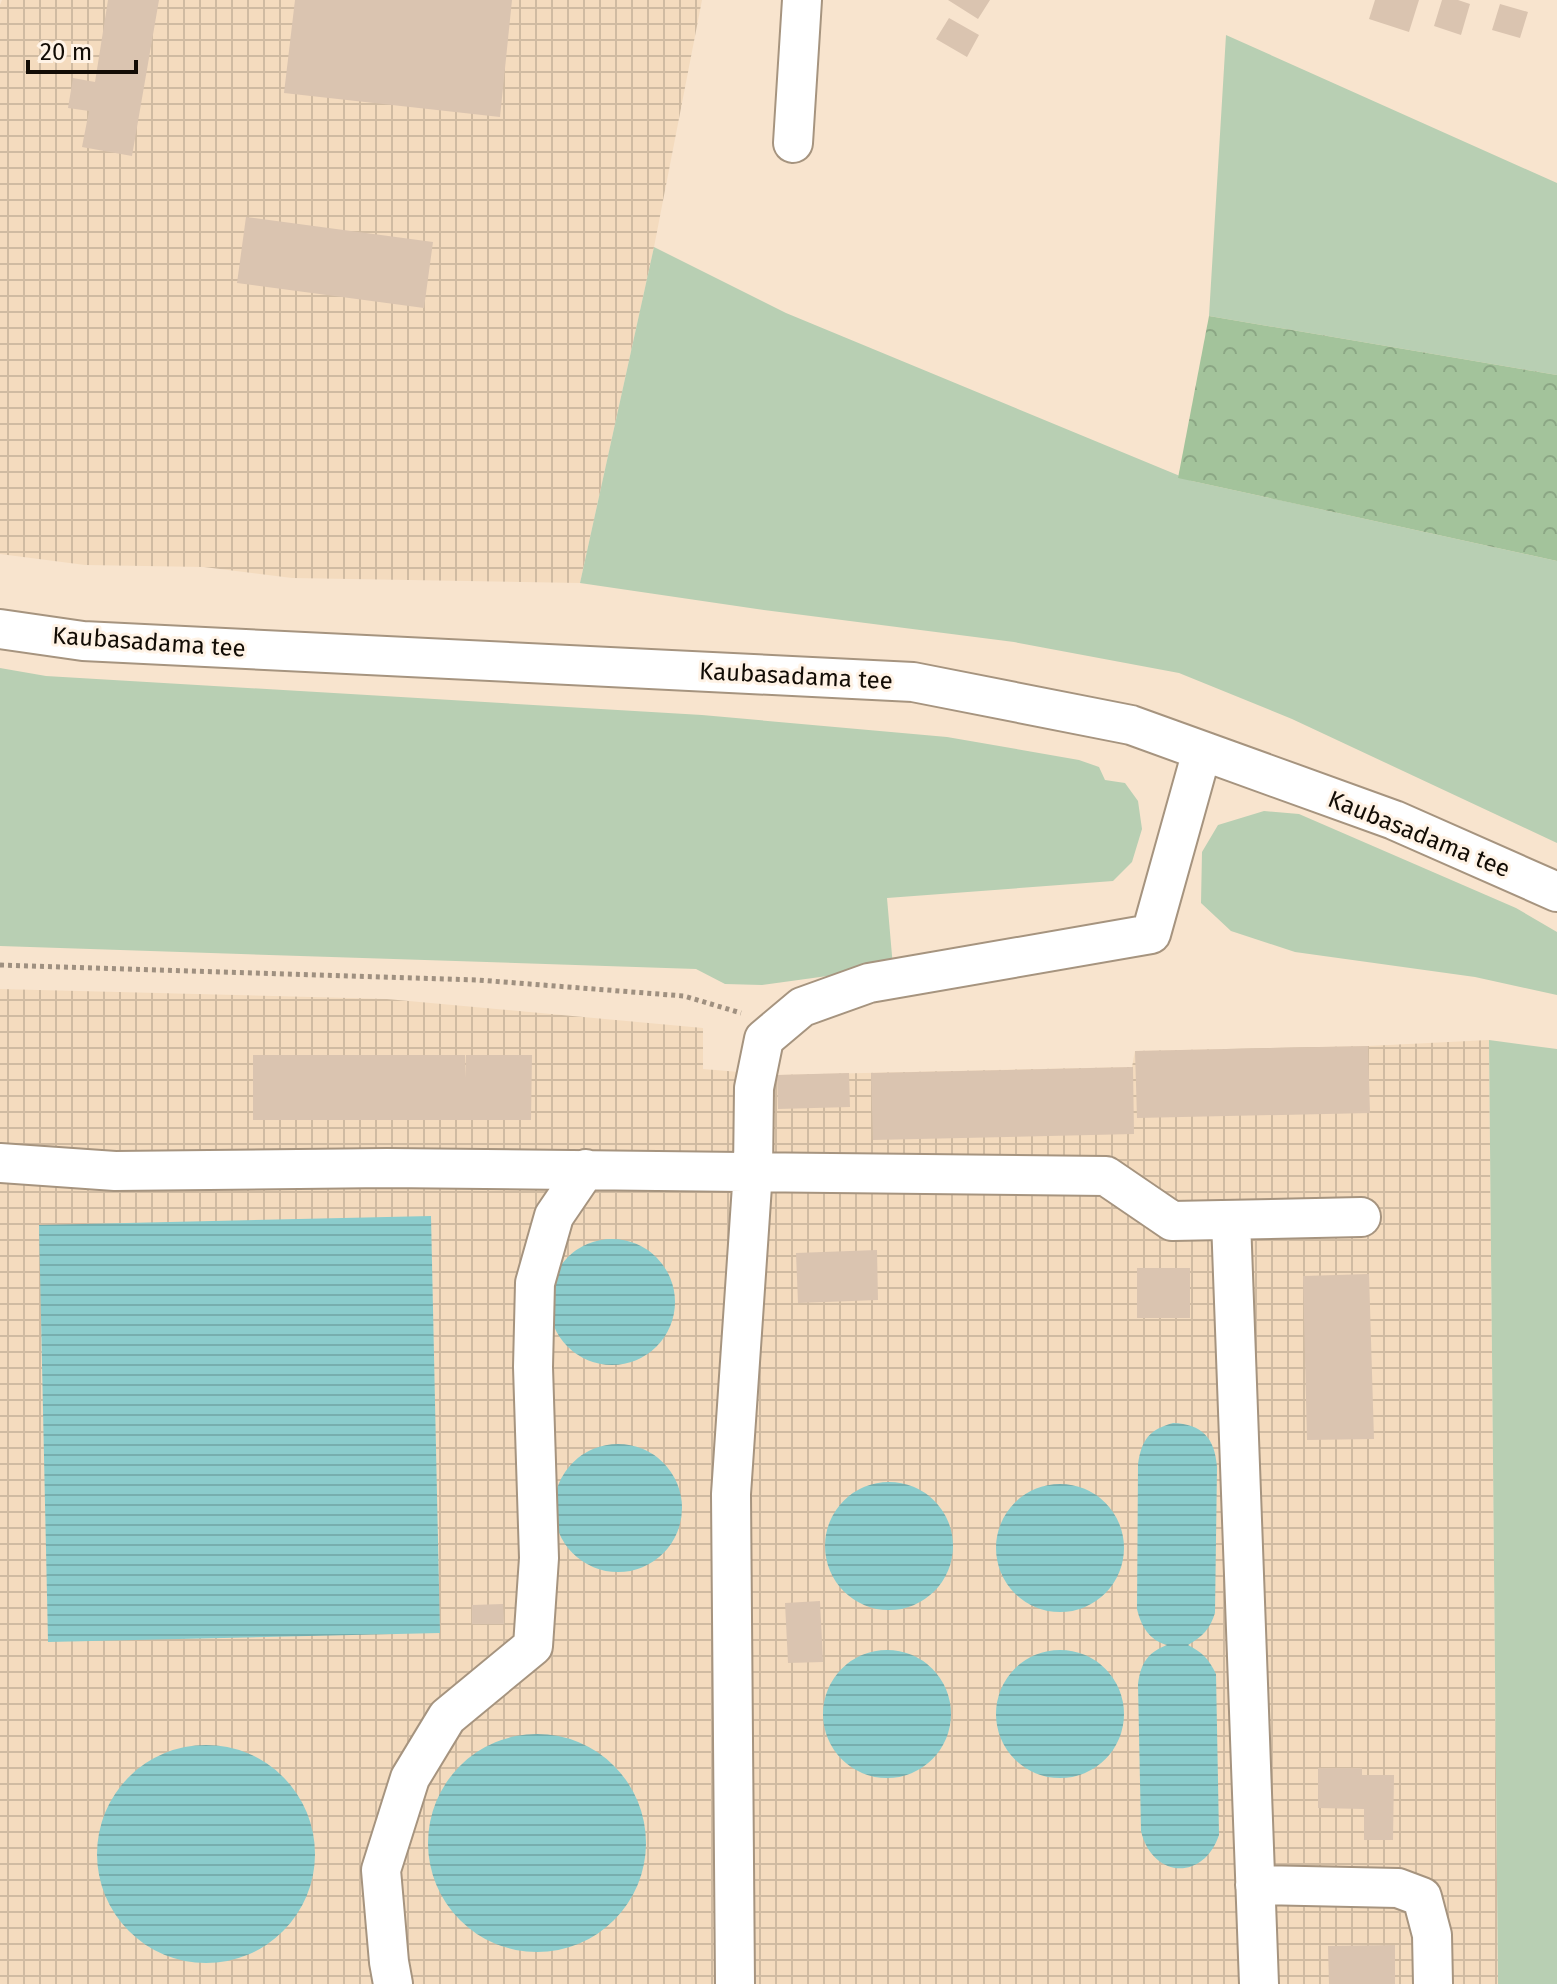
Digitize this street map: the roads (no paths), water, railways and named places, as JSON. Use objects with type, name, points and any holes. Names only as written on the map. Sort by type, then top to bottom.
[{"type":"street","points":[[793,143],[802,0]]},
{"type":"street","name":"Kaubasadama tee","points":[[0,629],[83,641],[913,682],[1131,725],[1394,820],[1557,892]]},
{"type":"street","points":[[735,1984],[731,1494],[753,1171],[754,1088],[764,1039],[802,1007],[869,983],[1151,934],[1202,751]]},
{"type":"street","points":[[0,1163],[115,1171],[586,1169],[1106,1176],[1172,1221],[1361,1217]]},
{"type":"street","points":[[393,1984],[381,1870],[410,1778],[447,1717],[533,1646],[539,1558],[533,1367],[535,1283],[554,1216],[586,1169]]},
{"type":"street","points":[[1231,1220],[1259,1984]]},
{"type":"street","points":[[1255,1885],[1398,1888],[1422,1897],[1432,1935],[1433,1984]]},
{"type":"water","points":[[431,1216],[440,1633],[48,1642],[39,1225]]},
{"type":"water","points":[[612,1239],[636,1243],[657,1257],[671,1278],[675,1302],[671,1326],[657,1347],[636,1361],[612,1365],[588,1361],[567,1347],[553,1326],[549,1302],[553,1278],[567,1257],[588,1243]]},
{"type":"water","points":[[1173,1423],[1192,1426],[1205,1434],[1213,1448],[1217,1467],[1215,1613],[1205,1632],[1188,1645],[1205,1656],[1216,1674],[1219,1835],[1202,1861],[1178,1868],[1156,1858],[1147,1847],[1141,1831],[1138,1684],[1146,1660],[1167,1645],[1147,1632],[1137,1609],[1138,1464],[1145,1442],[1152,1432]]},
{"type":"water","points":[[618,1444],[642,1449],[663,1463],[677,1484],[682,1508],[677,1532],[663,1553],[642,1567],[618,1572],[594,1567],[573,1553],[559,1532],[554,1508],[559,1484],[573,1463],[594,1449]]},
{"type":"water","points":[[889,1482],[913,1487],[934,1501],[948,1522],[953,1546],[948,1570],[934,1591],[913,1605],[889,1610],[865,1605],[844,1591],[830,1570],[825,1546],[830,1522],[844,1501],[865,1487]]},
{"type":"water","points":[[1060,1484],[1084,1489],[1105,1503],[1119,1524],[1124,1548],[1119,1572],[1105,1593],[1084,1607],[1060,1612],[1036,1607],[1015,1593],[1001,1572],[996,1548],[1001,1524],[1015,1503],[1036,1489]]},
{"type":"water","points":[[887,1650],[911,1655],[932,1669],[946,1690],[951,1714],[946,1738],[932,1759],[911,1773],[887,1778],[863,1773],[842,1759],[828,1738],[823,1714],[828,1690],[842,1669],[863,1655]]},
{"type":"water","points":[[1060,1650],[1084,1655],[1105,1669],[1119,1690],[1124,1714],[1119,1738],[1105,1759],[1084,1773],[1060,1778],[1036,1773],[1015,1759],[1001,1738],[996,1714],[1001,1690],[1015,1669],[1036,1655]]},
{"type":"water","points":[[537,1734],[579,1742],[598,1752],[614,1766],[628,1782],[638,1801],[646,1843],[638,1885],[628,1904],[614,1920],[598,1934],[579,1944],[537,1952],[495,1944],[476,1934],[460,1920],[446,1904],[436,1885],[428,1843],[436,1801],[446,1782],[460,1766],[476,1752],[495,1742]]},
{"type":"water","points":[[206,1745],[248,1753],[267,1763],[283,1777],[297,1793],[307,1812],[315,1854],[307,1896],[297,1915],[283,1931],[267,1945],[248,1955],[206,1963],[164,1955],[145,1945],[129,1931],[115,1915],[105,1896],[97,1854],[105,1812],[115,1793],[129,1777],[145,1763],[164,1753]]}]
